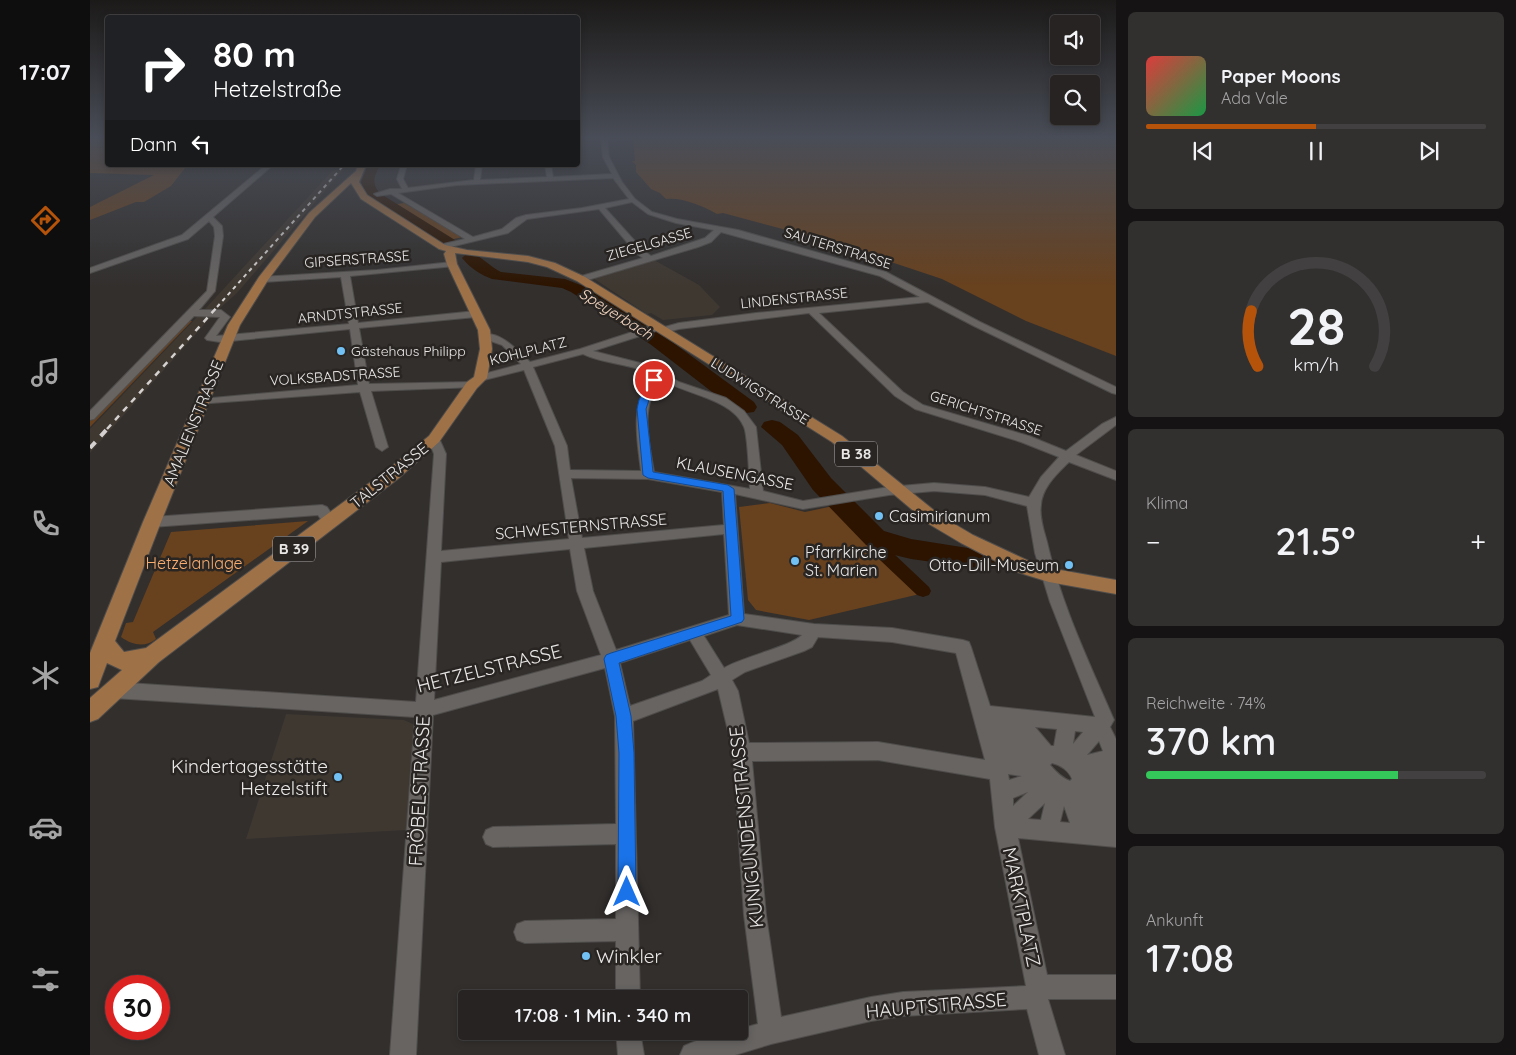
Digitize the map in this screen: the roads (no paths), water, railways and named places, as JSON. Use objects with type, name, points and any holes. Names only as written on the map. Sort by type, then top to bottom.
[{"type":"main road","points":[[338,190],[346,188]]},
{"type":"main road","points":[[358,188],[380,208],[442,247],[460,249],[452,264]]},
{"type":"main road","name":"AMALIENSTRASSE","points":[[92,676],[152,522],[234,325],[263,279],[312,215],[338,190]]},
{"type":"main road","name":"LUDWIGSTRASSE","points":[[460,249],[528,259],[551,265],[581,279],[652,330],[837,439],[936,520],[967,540],[1024,567],[1049,576]]},
{"type":"main road","name":"TALSTRASSE","points":[[90,712],[152,656],[393,474],[434,439],[476,382],[486,350],[485,336],[452,264]]},
{"type":"main road","name":"B 38","points":[[1049,576],[1116,587]]},
{"type":"main road","name":"B 39","points":[[106,643],[110,654],[119,660],[133,662],[152,656]]},
{"type":"main road","points":[[92,676],[113,690]]},
{"type":"street","points":[[90,271],[185,237],[243,188]]},
{"type":"street","points":[[377,194],[412,188]]},
{"type":"street","name":"SAUTERSTRASSE","points":[[625,188],[633,200],[650,213],[660,217],[720,229],[884,274],[929,299],[1116,391]]},
{"type":"street","points":[[390,191],[471,239]]},
{"type":"street","points":[[460,249],[471,239],[505,231],[526,217],[601,207],[633,200]]},
{"type":"street","points":[[601,207],[640,252],[649,258]]},
{"type":"street","points":[[90,417],[205,300],[212,286],[219,236],[218,226],[209,217]]},
{"type":"street","name":"ZIEGELGASSE","points":[[581,279],[708,240],[720,229]]},
{"type":"street","name":"GIPSERSTRASSE","points":[[263,279],[345,274],[452,264]]},
{"type":"street","points":[[345,274],[364,387],[382,447]]},
{"type":"street","name":"LINDENSTRASSE","points":[[652,330],[811,310],[929,299]]},
{"type":"street","name":"GERICHTSTRASSE","points":[[811,310],[900,394],[919,407],[1025,439],[1116,476]]},
{"type":"street","points":[[192,313],[221,313],[224,317],[210,338],[228,339]]},
{"type":"street","name":"ARNDTSTRASSE","points":[[228,339],[476,314]]},
{"type":"street","name":"KOHLPLATZ","points":[[476,382],[527,365],[584,351],[652,330]]},
{"type":"street","points":[[485,336],[505,343],[527,365],[561,446],[564,474],[585,591],[611,659],[624,716],[628,990]]},
{"type":"street","name":"KOHLPLATZ","points":[[584,351],[595,356],[644,367],[660,376]]},
{"type":"street","points":[[648,475],[642,409],[651,385],[660,376],[675,384],[722,400],[746,419],[750,426],[757,494]]},
{"type":"street","name":"VOLKSBADSTRASSE","points":[[201,402],[364,387],[476,382]]},
{"type":"street","points":[[742,752],[878,751],[999,775],[1009,790],[1115,758],[1105,720],[1049,576],[1039,537],[1034,503],[1045,483],[1067,456],[1116,420]]},
{"type":"street","name":"FRÖBELSTRASSE","points":[[403,1055],[440,454],[434,439]]},
{"type":"street","name":"KLAUSENGASSE","points":[[564,474],[648,475],[803,504],[899,490],[934,487],[969,489],[1034,503]]},
{"type":"street","points":[[624,716],[708,686],[739,668],[798,646],[806,642],[814,630],[738,619],[728,489]]},
{"type":"street","points":[[152,522],[322,510],[330,522]]},
{"type":"street","name":"SCHWESTERNSTRASSE","points":[[434,557],[731,529]]},
{"type":"street","name":"HETZELSTRASSE","points":[[113,690],[424,710],[611,659],[738,619]]},
{"type":"street","name":"MARKTPLATZ","points":[[814,630],[892,635],[963,647],[999,775],[1006,827],[1037,992],[1052,1055]]},
{"type":"street","name":"KUNIGUNDENSTRASSE","points":[[694,633],[729,690],[742,752],[755,915],[771,1032]]},
{"type":"street","points":[[983,713],[1067,723],[1107,732]]},
{"type":"street","points":[[983,713],[1061,773],[1116,810]]},
{"type":"street","points":[[1016,717],[1061,773],[1116,835]]},
{"type":"street","points":[[1048,831],[1061,773],[1067,723]]},
{"type":"street","points":[[1006,827],[1061,773],[1107,732]]},
{"type":"street","points":[[990,743],[1116,796]]},
{"type":"street","points":[[1061,773],[1116,777]]},
{"type":"street","points":[[1061,773],[1084,834]]},
{"type":"street","name":"MARKTPLATZ","points":[[1006,827],[1116,835]]},
{"type":"street","points":[[493,837],[627,834]]},
{"type":"street","points":[[525,932],[627,930]]},
{"type":"street","name":"HAUPTSTRASSE","points":[[693,1055],[771,1032],[871,1009],[903,1004],[1116,987]]},
{"type":"street","points":[[629,1040],[631,1055]]},
{"type":"waterway","name":"Speyerbach","points":[[370,188],[377,197],[450,243]]},
{"type":"waterway","name":"Speyerbach","points":[[470,258],[488,272],[498,276],[565,284],[577,289],[657,340],[746,407]]},
{"type":"waterway","name":"Speyerbach","points":[[772,427],[790,440],[822,484],[875,538],[892,545],[911,549],[983,559]]},
{"type":"waterway","name":"Speyerbach","points":[[875,538],[886,556],[923,591]]},
{"type":"railway","points":[[217,307],[323,188]]},
{"type":"railway","points":[[107,429],[218,306]]},
{"type":"railway","points":[[90,448],[108,428]]},
{"type":"place","name":"Gästehaus Philipp","points":[[341,351]]},
{"type":"place","name":"Casimirianum","points":[[879,516]]},
{"type":"place","name":"Pfarrkirche St. Marien","points":[[795,561]]},
{"type":"place","name":"Otto-Dill-Museum","points":[[1069,565]]},
{"type":"place","name":"Kindertagesstätte Hetzelstift","points":[[338,777]]},
{"type":"place","name":"Winkler","points":[[586,956]]},
{"type":"park label","name":"Hetzelanlage","points":[[194,563]]}]
